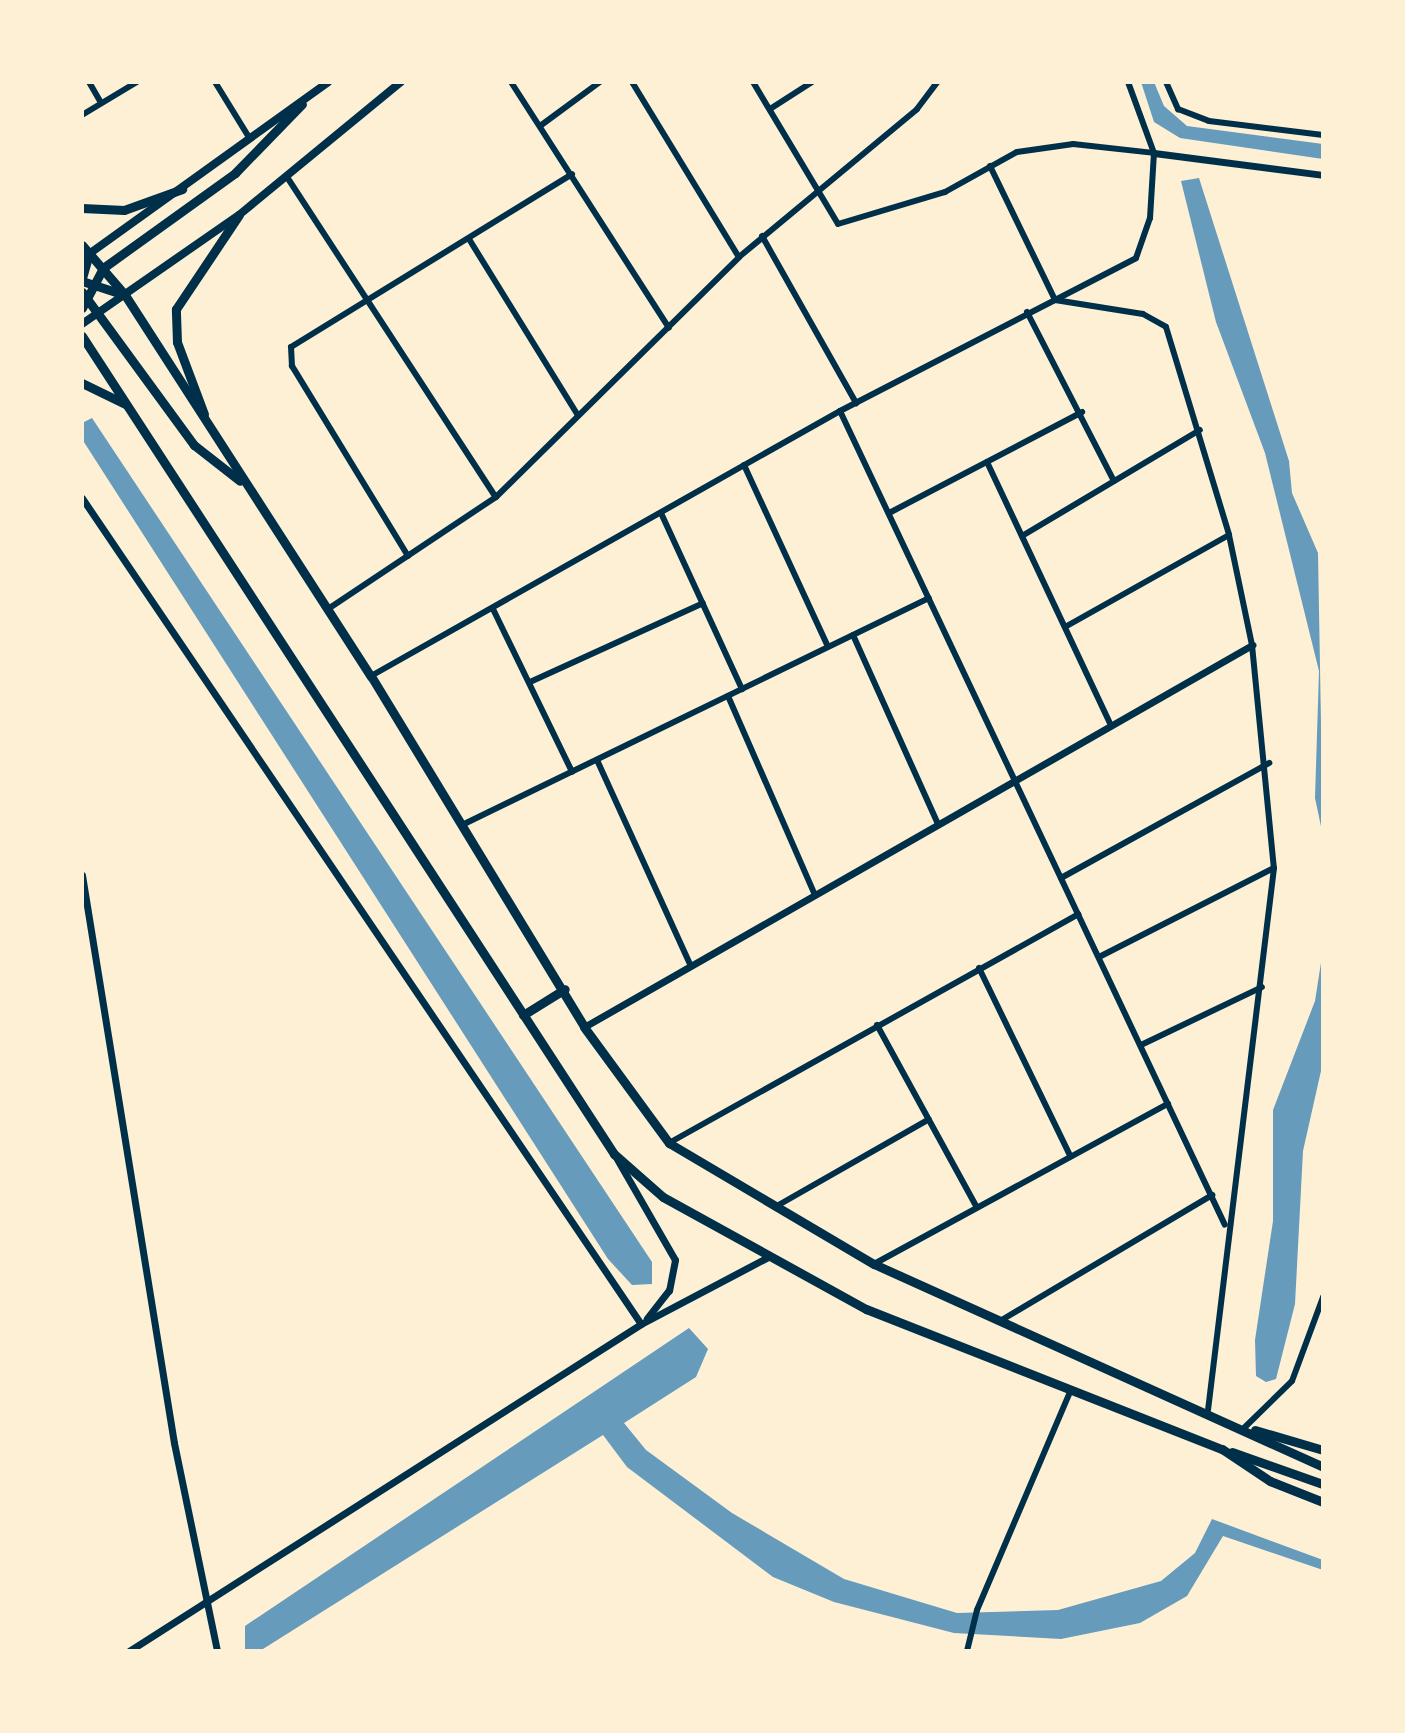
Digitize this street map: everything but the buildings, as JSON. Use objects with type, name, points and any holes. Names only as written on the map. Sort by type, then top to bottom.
[{"type":"main road","points":[[85,286],[103,268],[235,173],[302,104],[328,82]]},
{"type":"main road","points":[[82,324],[239,215],[401,82]]},
{"type":"main road","points":[[84,253],[182,189],[302,104]]},
{"type":"main road","points":[[82,208],[124,210],[182,189]]},
{"type":"main road","points":[[207,425],[177,342],[176,309],[239,215]]},
{"type":"main road","points":[[84,253],[103,268],[125,295],[243,483],[371,676],[565,989],[584,1027],[669,1143],[771,1209],[874,1264],[1208,1410],[1323,1467]]},
{"type":"main road","points":[[82,308],[84,253]]},
{"type":"main road","points":[[85,286],[125,295]]},
{"type":"main road","points":[[85,286],[194,445],[243,483]]},
{"type":"main road","points":[[82,336],[614,1154],[663,1197],[866,1309],[1069,1394],[1323,1484]]},
{"type":"main road","points":[[82,383],[130,407]]},
{"type":"main road","points":[[523,1015],[565,989]]},
{"type":"main road","points":[[1244,1428],[1323,1450]]},
{"type":"main road","points":[[1222,1449],[1270,1481],[1323,1502]]},
{"type":"street","points":[[89,82],[101,103]]},
{"type":"street","points":[[82,115],[137,82]]},
{"type":"street","points":[[215,82],[250,139]]},
{"type":"street","points":[[511,82],[669,328]]},
{"type":"street","points":[[540,126],[600,82]]},
{"type":"street","points":[[632,82],[739,257]]},
{"type":"street","points":[[753,82],[838,224],[945,192],[1017,152],[1073,144],[1323,175]]},
{"type":"street","points":[[770,109],[812,82]]},
{"type":"street","points":[[328,609],[496,497],[739,257],[917,109],[937,82]]},
{"type":"street","points":[[371,676],[840,411],[1136,258],[1150,218],[1154,153],[1128,82]]},
{"type":"street","points":[[1166,82],[1178,109],[1209,121],[1323,135]]},
{"type":"street","points":[[990,166],[1055,300]]},
{"type":"street","points":[[408,556],[290,361],[298,339],[365,304],[572,174]]},
{"type":"street","points":[[287,177],[365,304],[496,497]]},
{"type":"street","points":[[762,236],[856,403]]},
{"type":"street","points":[[469,239],[577,414]]},
{"type":"street","points":[[1055,300],[1143,314],[1166,327],[1200,430],[1229,535],[1252,645],[1269,763],[1274,868],[1262,987],[1227,1227],[1208,1410]]},
{"type":"street","points":[[1027,312],[1082,412],[1114,481]]},
{"type":"street","points":[[840,411],[1227,1227]]},
{"type":"street","points":[[889,513],[1082,412]]},
{"type":"street","points":[[1022,536],[1200,430]]},
{"type":"street","points":[[987,462],[1111,725]]},
{"type":"street","points":[[744,465],[828,647]]},
{"type":"street","points":[[82,498],[641,1324]]},
{"type":"street","points":[[661,513],[742,689]]},
{"type":"street","points":[[1065,627],[1229,535]]},
{"type":"street","points":[[462,825],[929,598]]},
{"type":"street","points":[[530,682],[703,603]]},
{"type":"street","points":[[493,609],[572,772]]},
{"type":"street","points":[[853,635],[938,824]]},
{"type":"street","points":[[584,1027],[1252,645]]},
{"type":"street","points":[[728,696],[815,895]]},
{"type":"street","points":[[597,760],[691,966]]},
{"type":"street","points":[[1061,878],[1269,763]]},
{"type":"street","points":[[1099,957],[1274,868]]},
{"type":"street","points":[[82,875],[174,1443],[217,1651]]},
{"type":"street","points":[[669,1143],[1078,914]]},
{"type":"street","points":[[979,968],[1070,1155]]},
{"type":"street","points":[[1141,1045],[1262,987]]},
{"type":"street","points":[[877,1025],[976,1206]]},
{"type":"street","points":[[874,1264],[1168,1104]]},
{"type":"street","points":[[771,1209],[929,1119]]},
{"type":"street","points":[[614,1154],[675,1260],[669,1290],[641,1324]]},
{"type":"street","points":[[1000,1321],[1212,1195]]},
{"type":"street","points":[[129,1651],[641,1324],[768,1257]]},
{"type":"street","points":[[1244,1428],[1292,1381],[1323,1297]]},
{"type":"street","points":[[967,1651],[977,1610],[1069,1394]]},
{"type":"water","points":[[1141,82],[1154,82],[1164,106],[1187,126],[1323,144],[1323,159],[1180,138],[1154,122]]},
{"type":"water","points":[[1199,178],[1289,461],[1292,493],[1318,553],[1323,836],[1315,798],[1319,671],[1265,453],[1216,322],[1181,181]]},
{"type":"water","points":[[92,418],[652,1262],[652,1284],[632,1285],[608,1259],[82,439],[82,423]]},
{"type":"water","points":[[1323,950],[1323,1062],[1303,1151],[1295,1304],[1276,1379],[1266,1382],[1256,1376],[1255,1340],[1273,1221],[1273,1110],[1315,1001]]},
{"type":"water","points":[[689,1328],[708,1349],[696,1377],[624,1423],[646,1450],[732,1513],[844,1579],[957,1613],[1058,1610],[1161,1581],[1195,1553],[1212,1519],[1323,1560],[1323,1570],[1223,1536],[1187,1596],[1140,1623],[1061,1639],[954,1633],[834,1602],[773,1577],[627,1467],[603,1435],[263,1649],[245,1649],[245,1626]]}]
